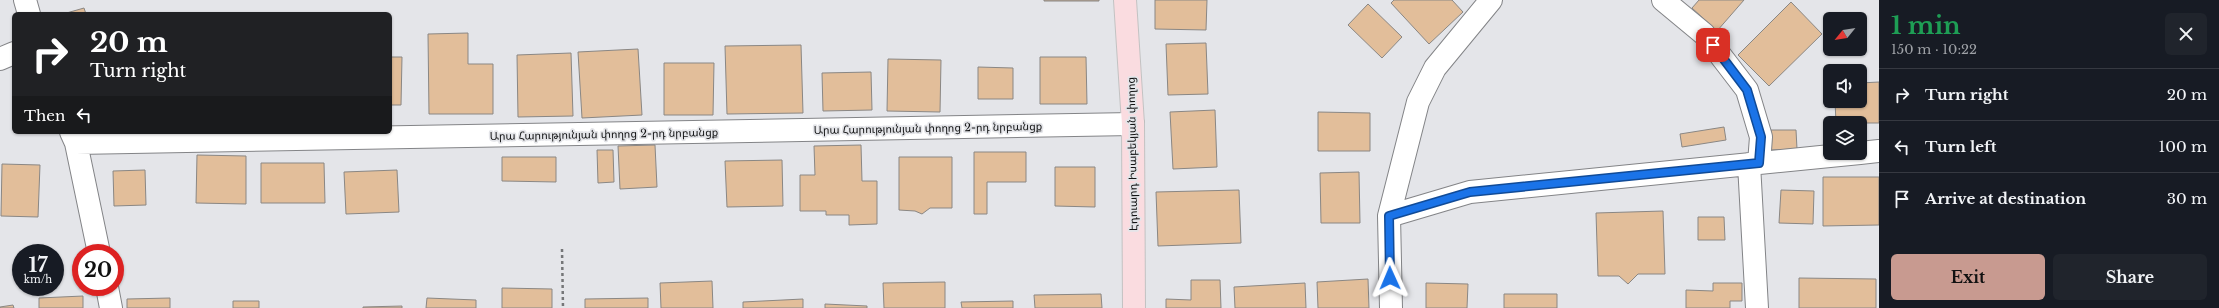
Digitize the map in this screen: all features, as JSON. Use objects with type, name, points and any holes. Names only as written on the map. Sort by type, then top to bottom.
[{"type":"main road","name":"Էդուարդ Իսաբեկյան փողոց","points":[[1125,0],[1133,124],[1134,308]]},
{"type":"street","points":[[25,0],[28,12]]},
{"type":"street","points":[[1391,308],[1389,216],[1418,102],[1435,68],[1491,0]]},
{"type":"street","points":[[1663,0],[1704,34],[1747,90],[1761,137],[1754,164],[1757,308]]},
{"type":"street","points":[[0,60],[12,54]]},
{"type":"street","name":"Արա Հարությունյան փողոց 2-րդ նրբանցք","points":[[392,134],[1133,124]]},
{"type":"street","name":"Արա Հարությունյան փողոց 2-րդ նրբանցք","points":[[73,138],[376,134]]},
{"type":"street","points":[[73,138],[98,244]]},
{"type":"street","points":[[1867,152],[1879,151]]},
{"type":"street","points":[[1389,216],[1470,192],[1823,157]]},
{"type":"street","points":[[109,296],[112,308]]},
{"type":"path","points":[[562,249],[563,308]]},
{"type":"building","points":[[1099,0],[1099,1],[1044,1]]},
{"type":"building","points":[[1155,0],[1207,0],[1206,30],[1155,29]]},
{"type":"building","points":[[1394,0],[1452,0],[1463,12],[1429,44],[1391,3]]},
{"type":"building","points":[[1699,0],[1744,0],[1717,31],[1692,8]]},
{"type":"building","points":[[1791,2],[1822,34],[1769,86],[1738,55]]},
{"type":"building","points":[[1368,4],[1402,37],[1382,58],[1348,25]]},
{"type":"building","points":[[84,8],[85,12],[70,12]]},
{"type":"building","points":[[468,33],[468,64],[493,64],[493,114],[429,114],[428,34]]},
{"type":"building","points":[[1206,43],[1208,94],[1168,95],[1166,44]]},
{"type":"building","points":[[801,45],[803,113],[727,114],[725,46]]},
{"type":"building","points":[[638,49],[642,115],[582,118],[578,52]]},
{"type":"building","points":[[571,53],[573,116],[518,117],[517,55]]},
{"type":"building","points":[[392,57],[402,57],[401,105],[392,105]]},
{"type":"building","points":[[1040,57],[1086,57],[1087,104],[1040,104]]},
{"type":"building","points":[[888,59],[941,60],[940,112],[887,111]]},
{"type":"building","points":[[664,63],[714,63],[713,115],[664,115]]},
{"type":"building","points":[[978,67],[1013,68],[1013,99],[978,99]]},
{"type":"building","points":[[871,72],[872,110],[823,111],[822,73]]},
{"type":"building","points":[[1879,82],[1879,123],[1867,123],[1867,116],[1836,116],[1835,108],[1867,108],[1867,83]]},
{"type":"building","points":[[1215,110],[1217,167],[1173,169],[1170,112]]},
{"type":"building","points":[[1318,112],[1370,113],[1370,151],[1318,151]]},
{"type":"building","points":[[1724,127],[1726,140],[1682,147],[1680,134]]},
{"type":"building","points":[[1771,130],[1796,130],[1797,149],[1771,150]]},
{"type":"building","points":[[655,145],[657,187],[620,189],[618,146]]},
{"type":"building","points":[[861,145],[862,181],[877,181],[877,224],[849,225],[849,215],[826,215],[826,211],[800,211],[800,175],[815,175],[814,146]]},
{"type":"building","points":[[597,150],[613,150],[614,182],[598,183]]},
{"type":"building","points":[[974,152],[1026,152],[1026,182],[987,182],[987,214],[974,214]]},
{"type":"building","points":[[197,155],[246,156],[246,204],[196,203]]},
{"type":"building","points":[[502,157],[556,157],[556,182],[502,181]]},
{"type":"building","points":[[899,157],[952,157],[952,208],[930,208],[922,214],[915,211],[899,210]]},
{"type":"building","points":[[782,160],[783,206],[727,207],[725,161]]},
{"type":"building","points":[[261,163],[324,163],[325,203],[261,203]]},
{"type":"building","points":[[2,164],[40,165],[38,217],[1,216]]},
{"type":"building","points":[[1055,167],[1095,167],[1095,207],[1055,206]]},
{"type":"building","points":[[145,170],[146,205],[114,206],[113,171]]},
{"type":"building","points":[[397,170],[399,212],[346,214],[344,172]]},
{"type":"building","points":[[1359,172],[1360,223],[1321,223],[1320,173]]},
{"type":"building","points":[[1823,177],[1879,177],[1879,225],[1823,226]]},
{"type":"building","points":[[1239,190],[1241,243],[1158,246],[1156,192]]},
{"type":"building","points":[[1781,190],[1814,191],[1813,224],[1779,223]]},
{"type":"building","points":[[1663,211],[1665,274],[1638,274],[1628,284],[1619,276],[1598,276],[1596,213]]},
{"type":"building","points":[[1698,217],[1724,217],[1725,240],[1698,240]]},
{"type":"building","points":[[1799,278],[1876,279],[1876,308],[1799,308]]},
{"type":"building","points":[[1368,279],[1369,308],[1318,308],[1317,282]]},
{"type":"building","points":[[1191,280],[1220,280],[1221,308],[1166,308],[1166,299],[1191,300]]},
{"type":"building","points":[[712,281],[713,308],[661,308],[660,283]]},
{"type":"building","points":[[945,282],[945,308],[884,308],[883,283]]},
{"type":"building","points":[[1305,283],[1306,308],[1235,308],[1234,287]]},
{"type":"building","points":[[1426,283],[1468,284],[1467,308],[1426,308]]},
{"type":"building","points":[[1713,283],[1742,283],[1742,301],[1730,301],[1730,308],[1686,308],[1686,290],[1713,291]]},
{"type":"building","points":[[502,288],[552,289],[552,308],[502,308]]},
{"type":"building","points":[[1101,294],[1102,308],[1035,308],[1034,295]]},
{"type":"building","points":[[1504,294],[1557,294],[1557,308],[1504,308]]},
{"type":"building","points":[[83,296],[83,308],[39,308],[39,298]]},
{"type":"building","points":[[170,298],[170,308],[127,308],[127,299]]},
{"type":"building","points":[[427,298],[476,300],[476,308],[426,308]]},
{"type":"building","points":[[648,298],[648,308],[585,308],[585,299]]},
{"type":"building","points":[[803,299],[803,308],[743,308],[743,302]]},
{"type":"building","points":[[233,301],[259,301],[259,308],[233,308]]},
{"type":"building","points":[[1013,301],[1013,308],[962,308],[961,302]]},
{"type":"building","points":[[825,304],[867,306],[867,308],[825,308]]},
{"type":"building","points":[[13,305],[14,308],[0,308],[0,307]]},
{"type":"building","points":[[402,306],[402,308],[363,308],[363,307]]},
{"type":"route","points":[[1390,278],[1389,216],[1470,192],[1759,163],[1761,137],[1747,90],[1713,45]]}]
